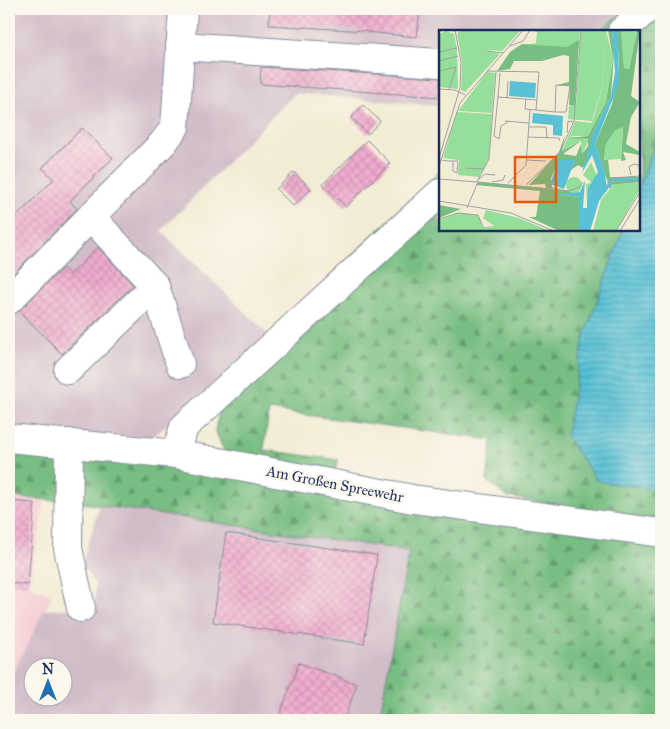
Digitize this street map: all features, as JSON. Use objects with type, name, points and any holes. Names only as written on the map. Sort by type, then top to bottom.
[{"type":"street","points":[[9,300],[163,144],[175,127],[183,9]]},
{"type":"street","points":[[623,30],[647,9]]},
{"type":"street","points":[[180,46],[439,63]]},
{"type":"street","points":[[176,454],[184,428],[439,195]]},
{"type":"street","points":[[91,217],[155,286],[180,364]]},
{"type":"street","points":[[68,370],[155,286]]},
{"type":"street","name":"Am Großen Spreewehr","points":[[9,438],[176,454],[413,498],[661,533]]},
{"type":"street","points":[[69,443],[68,548],[81,608]]},
{"type":"shaded area","points":[[9,9],[627,9],[600,30],[439,30],[439,106],[295,93],[161,231],[269,335],[152,438],[9,430]]},
{"type":"shaded area","points":[[9,498],[45,501],[29,585],[52,596],[9,681]]},
{"type":"shaded area","points":[[100,505],[409,551],[379,720],[9,720],[9,681],[44,610],[95,607],[95,584],[82,564]]},
{"type":"green space","points":[[627,9],[661,9],[661,127],[640,185],[640,30],[600,30]]},
{"type":"green space","points":[[439,172],[439,231],[623,231],[584,338],[661,490],[661,521],[507,497],[487,481],[492,440],[269,410],[264,450],[339,460],[334,473],[224,451],[215,430],[219,412],[269,335]]},
{"type":"green space","points":[[9,450],[155,460],[661,545],[661,720],[379,720],[409,551],[76,502],[9,497]]},
{"type":"water","points":[[661,127],[661,490],[597,481],[566,436],[584,338],[623,231],[640,231],[640,185]]},
{"type":"building","points":[[270,9],[420,9],[417,37],[366,31],[269,25]]},
{"type":"building","points":[[261,67],[439,78],[439,97],[260,84]]},
{"type":"building","points":[[363,105],[380,121],[368,134],[351,118]]},
{"type":"building","points":[[82,128],[113,158],[70,201],[77,209],[9,278],[9,224],[54,179],[42,168]]},
{"type":"building","points":[[367,140],[390,163],[346,207],[323,184]]},
{"type":"building","points":[[294,172],[311,189],[293,206],[276,189]]},
{"type":"building","points":[[98,247],[133,285],[62,354],[19,311],[63,268],[70,275]]},
{"type":"building","points":[[9,501],[35,503],[28,585],[9,583]]},
{"type":"building","points":[[226,533],[377,555],[364,644],[213,622]]},
{"type":"building","points":[[299,663],[357,684],[344,720],[278,720]]}]
